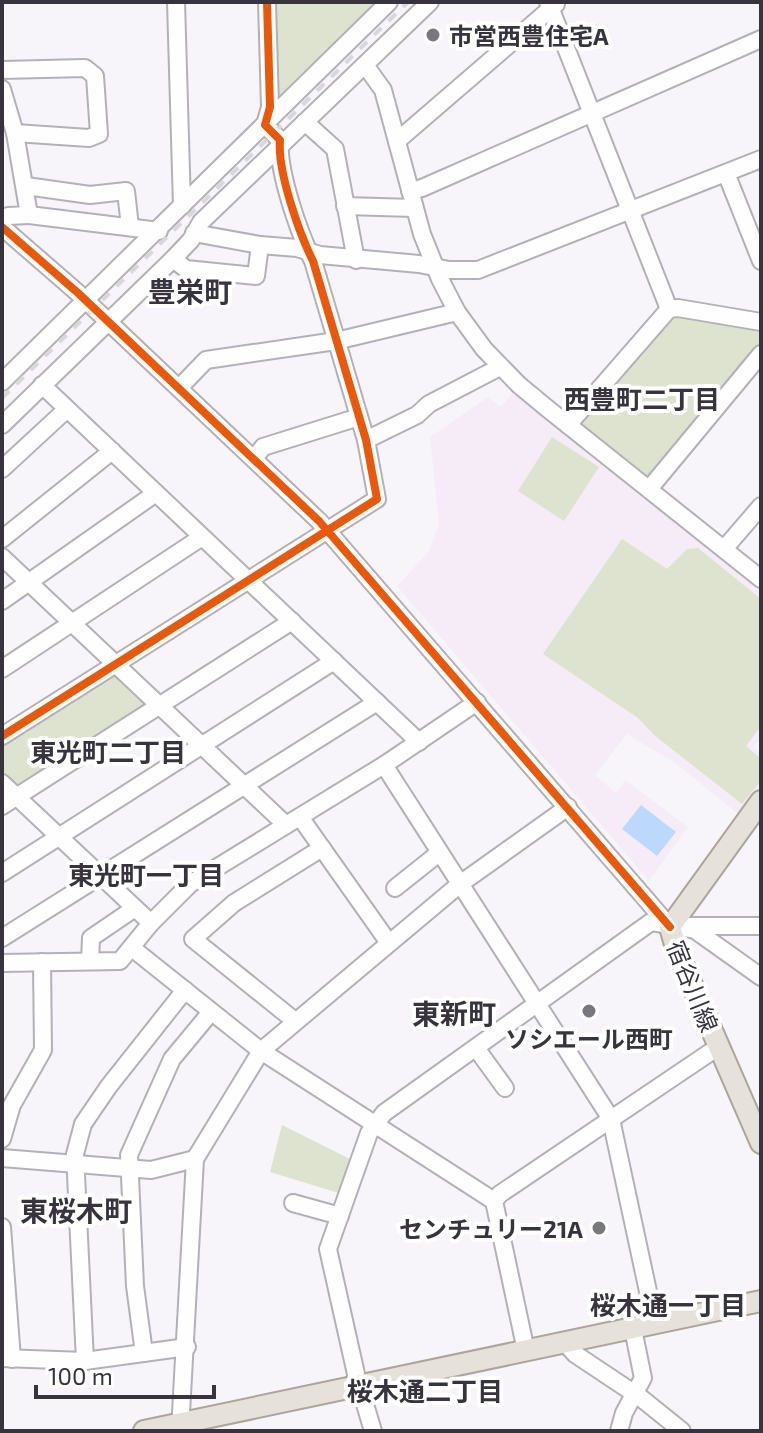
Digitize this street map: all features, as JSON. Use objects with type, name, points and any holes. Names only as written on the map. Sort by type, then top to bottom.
[{"type":"main road","name":"宿谷川線","points":[[761,801],[670,927],[676,948],[761,1143]]},
{"type":"main road","points":[[144,1431],[180,1427],[761,1301]]},
{"type":"street","points":[[176,2],[182,206]]},
{"type":"street","points":[[265,125],[270,107],[267,2]]},
{"type":"street","points":[[2,382],[389,2]]},
{"type":"street","points":[[2,425],[173,259],[201,222],[430,2]]},
{"type":"street","points":[[397,141],[553,4],[669,309]]},
{"type":"street","points":[[410,191],[761,39]]},
{"type":"street","points":[[365,65],[383,90],[414,208],[434,267],[457,312],[484,349],[500,367],[568,425],[761,579]]},
{"type":"street","points":[[2,70],[85,68],[95,76],[99,134],[89,138],[15,133]]},
{"type":"street","points":[[2,89],[15,133],[29,215]]},
{"type":"street","points":[[305,122],[335,149],[356,260]]},
{"type":"street","points":[[2,736],[377,499],[366,440],[279,158],[280,140],[265,125]]},
{"type":"street","points":[[194,233],[356,260],[470,271],[487,268],[761,159]]},
{"type":"street","points":[[726,173],[761,259]]},
{"type":"street","points":[[26,186],[90,195],[126,191],[130,227]]},
{"type":"street","points":[[345,206],[414,208]]},
{"type":"street","points":[[2,221],[8,216],[29,215],[159,231]]},
{"type":"street","points":[[2,227],[25,244],[327,530],[670,927]]},
{"type":"street","points":[[173,259],[186,269],[256,276],[260,245]]},
{"type":"street","points":[[568,425],[669,309],[761,322]]},
{"type":"street","points":[[179,388],[206,360],[336,341],[457,312]]},
{"type":"street","points":[[649,489],[761,354]]},
{"type":"street","points":[[366,440],[417,415],[429,404],[500,367]]},
{"type":"street","points":[[42,385],[419,742]]},
{"type":"street","points":[[2,469],[67,409]]},
{"type":"street","points":[[254,459],[263,447],[359,417]]},
{"type":"street","points":[[2,539],[112,451]]},
{"type":"street","points":[[2,601],[156,493]]},
{"type":"street","points":[[724,549],[761,506]]},
{"type":"street","points":[[2,669],[202,537]]},
{"type":"street","points":[[2,557],[245,786],[293,821],[322,848],[389,943]]},
{"type":"street","points":[[9,802],[292,621]]},
{"type":"street","points":[[2,873],[334,661]]},
{"type":"street","points":[[2,938],[377,702]]},
{"type":"street","points":[[2,963],[120,961],[151,923],[190,884],[384,765],[477,702]]},
{"type":"street","points":[[384,765],[611,1119],[655,1324]]},
{"type":"street","points":[[2,783],[9,802],[58,837],[151,923]]},
{"type":"street","points":[[180,1427],[187,1347],[195,1159],[261,1051],[460,884],[568,807]]},
{"type":"street","points":[[295,1021],[193,939],[234,903],[322,848]]},
{"type":"street","points":[[395,888],[439,853]]},
{"type":"street","points":[[90,961],[91,938],[135,908]]},
{"type":"street","points":[[373,1431],[328,1249],[369,1133],[384,1113],[651,922],[695,930],[761,977]]},
{"type":"street","points":[[670,927],[761,926]]},
{"type":"street","points":[[132,948],[261,1051],[494,1201],[526,1351]]},
{"type":"street","points":[[2,1139],[12,1105],[43,1050],[42,962]]},
{"type":"street","points":[[85,1361],[74,1163],[83,1124],[185,990]]},
{"type":"street","points":[[144,1353],[135,1286],[129,1155],[172,1059],[211,1012]]},
{"type":"street","points":[[494,1201],[718,1047]]},
{"type":"street","points":[[476,1048],[505,1088]]},
{"type":"street","points":[[2,1158],[151,1170],[195,1159]]},
{"type":"street","points":[[293,1203],[340,1216]]},
{"type":"street","points":[[2,1227],[7,1358],[85,1361],[187,1347]]},
{"type":"street","points":[[619,1431],[624,1413],[643,1378],[633,1329]]},
{"type":"street","points":[[566,1344],[575,1354],[682,1431]]},
{"type":"shaded area","points":[[514,391],[761,587],[761,739],[754,747],[761,753],[761,790],[745,810],[737,813],[675,763],[627,734],[595,775],[616,793],[625,780],[688,827],[649,881],[397,586],[429,551],[439,525],[430,437],[488,397],[501,407]]},
{"type":"green space","points":[[273,2],[384,2],[286,100],[276,95]]},
{"type":"green space","points":[[677,312],[761,326],[761,347],[652,478],[646,479],[581,426],[580,420],[669,315]]},
{"type":"green space","points":[[552,437],[599,467],[564,521],[518,491]]},
{"type":"green space","points":[[622,539],[667,569],[687,549],[698,548],[761,599],[761,726],[746,746],[761,759],[761,781],[742,804],[654,735],[638,718],[543,654]]},
{"type":"green space","points":[[113,675],[120,675],[149,703],[22,790],[2,778],[2,746]]},
{"type":"green space","points":[[282,1125],[354,1161],[342,1194],[270,1172]]},
{"type":"water","points":[[641,805],[676,832],[657,856],[622,829]]},
{"type":"railway","points":[[2,398],[408,2]]},
{"type":"cycle path","points":[[2,736],[377,499],[366,440],[313,261],[285,184],[280,140],[265,125],[270,107],[267,2]]},
{"type":"cycle path","points":[[2,227],[78,293],[319,521],[670,927]]},
{"type":"place","name":"市営西豊住宅A","points":[[433,35]]},
{"type":"place","name":"ソシエール西町","points":[[589,1011]]},
{"type":"place","name":"センチュリー21A","points":[[599,1228]]},
{"type":"district","name":"豊栄町","points":[[190,291]]},
{"type":"district","name":"西豊町二丁目","points":[[642,398]]},
{"type":"district","name":"東光町二丁目","points":[[108,751]]},
{"type":"district","name":"東光町一丁目","points":[[146,874]]},
{"type":"district","name":"東新町","points":[[454,1013]]},
{"type":"district","name":"東桜木町","points":[[76,1210]]},
{"type":"district","name":"桜木通一丁目","points":[[668,1304]]},
{"type":"district","name":"桜木通二丁目","points":[[425,1390]]}]
